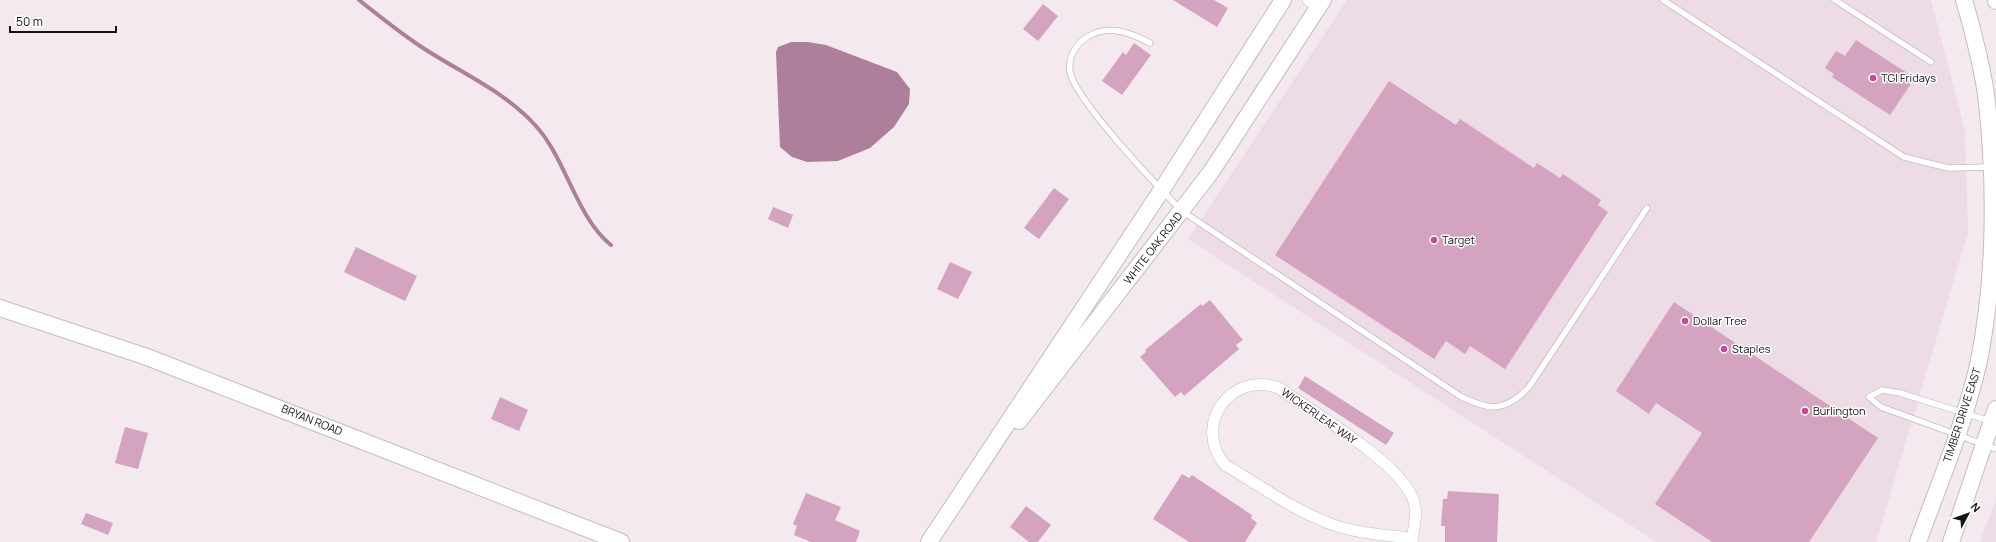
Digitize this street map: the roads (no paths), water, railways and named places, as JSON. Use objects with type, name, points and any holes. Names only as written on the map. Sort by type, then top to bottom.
[{"type":"street","name":"WHITE OAK ROAD","points":[[929,542],[1161,190],[1283,0]]},
{"type":"street","name":"TIMBER DRIVE EAST","points":[[1918,542],[1964,413],[1978,364],[1989,301],[1993,241],[1994,166],[1986,94],[1977,45],[1964,0]]},
{"type":"street","name":"WHITE OAK ROAD","points":[[968,485],[1211,172],[1316,3]]},
{"type":"street","name":"BRYAN ROAD","points":[[0,308],[147,357],[621,542]]},
{"type":"street","name":"WICKERLEAF WAY","points":[[1257,384],[1269,384],[1279,388],[1374,455],[1401,480],[1415,503],[1412,540],[1327,523],[1301,511],[1225,465],[1219,458],[1213,436],[1214,422],[1220,406],[1242,387],[1257,384]]},
{"type":"street","points":[[1951,542],[1990,447],[1995,418]]},
{"type":"lane","points":[[1663,0],[1904,157],[1948,168],[1994,166]]},
{"type":"lane","points":[[1835,0],[1931,62]]},
{"type":"lane","points":[[1150,43],[1130,33],[1112,30],[1090,35],[1074,50],[1070,60],[1070,73],[1088,104],[1144,173],[1182,211],[1460,396],[1477,405],[1499,407],[1509,404],[1529,387],[1647,208]]},
{"type":"lane","points":[[1990,447],[1881,407],[1869,397],[1882,390],[1900,393],[1964,413],[1995,418]]},
{"type":"waterway","points":[[359,0],[412,41],[495,91],[535,125],[546,138],[589,219],[599,233],[611,245]]},
{"type":"place","name":"TGI Fridays","points":[[1873,78]]},
{"type":"place","name":"Target","points":[[1434,240]]},
{"type":"place","name":"Dollar Tree","points":[[1685,321]]},
{"type":"place","name":"Staples","points":[[1724,349]]},
{"type":"place","name":"Burlington","points":[[1805,411]]}]
